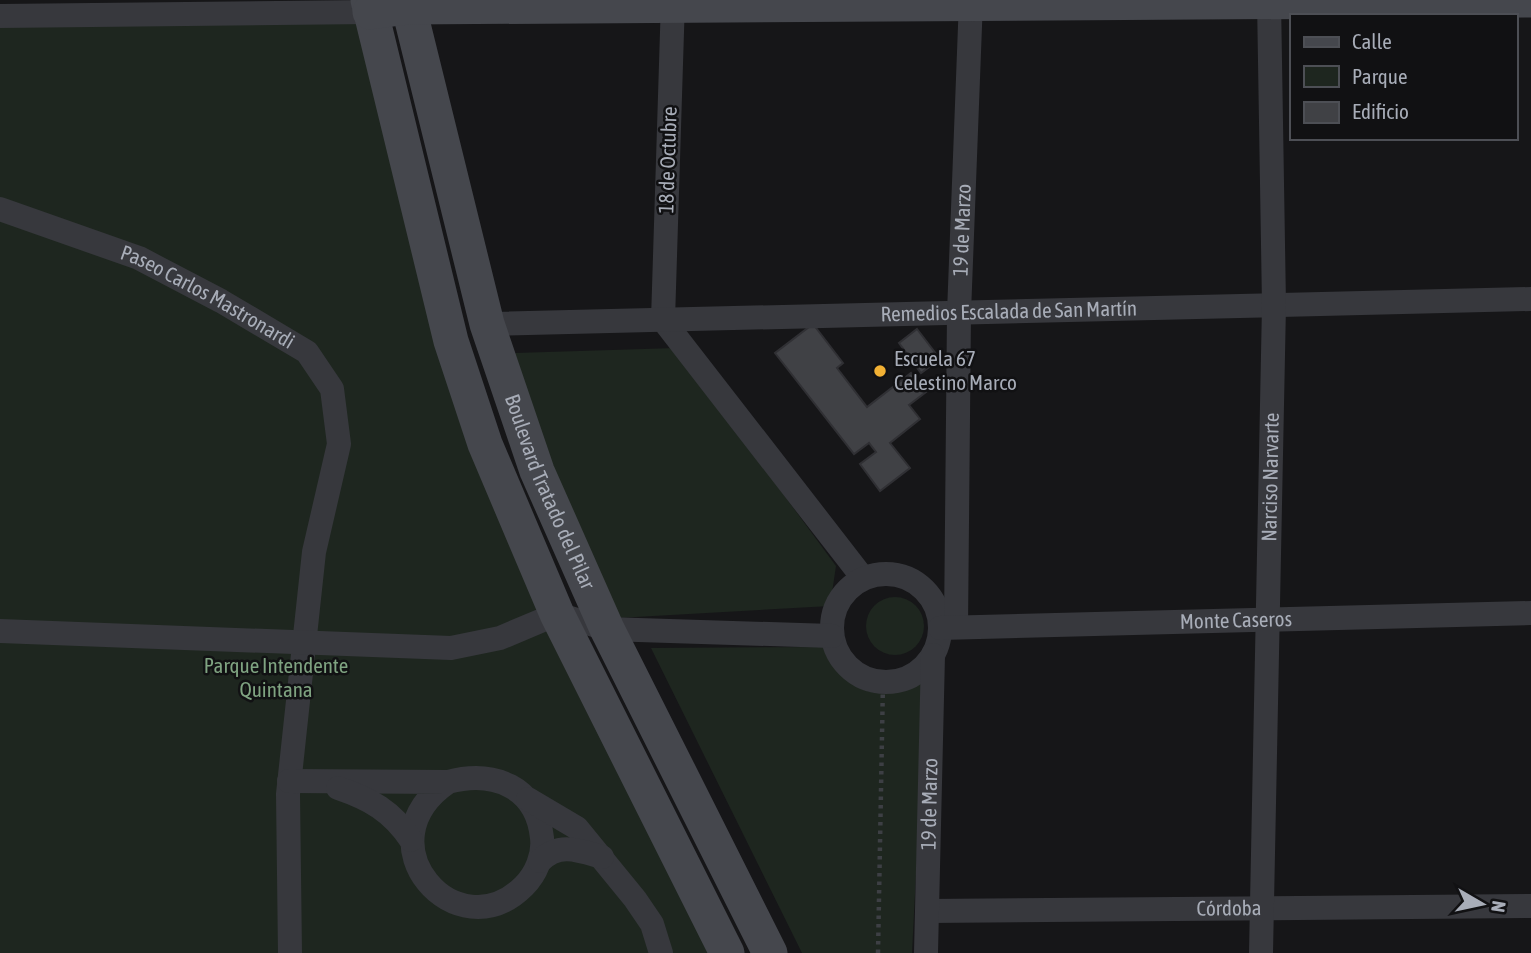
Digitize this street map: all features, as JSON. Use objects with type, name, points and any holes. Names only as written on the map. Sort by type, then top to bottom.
[{"type":"main road","points":[[369,6],[1531,0]]},
{"type":"main road","name":"Boulevard Tratado del Pilar","points":[[408,4],[487,324],[537,471],[607,629],[770,953]]},
{"type":"main road","name":"Boulevard Tratado del Pilar","points":[[369,6],[450,341],[485,444],[557,614],[727,953]]},
{"type":"street","name":"Narciso Narvarte","points":[[1261,953],[1274,305],[1269,1]]},
{"type":"street","name":"19 de Marzo","points":[[948,628],[971,3]]},
{"type":"street","name":"18 de Octubre","points":[[663,320],[673,4]]},
{"type":"street","points":[[0,16],[29,8],[369,6]]},
{"type":"street","name":"Paseo Carlos Mastronardi","points":[[0,209],[139,258],[307,352],[332,388],[339,444],[314,552],[289,781],[290,953]]},
{"type":"street","name":"Remedios Escalada de San Martín","points":[[487,324],[1531,299]]},
{"type":"street","points":[[663,320],[863,578]]},
{"type":"street","points":[[881,573],[899,575],[916,582],[933,602],[948,628],[933,655],[913,675],[883,682],[869,680],[852,671],[838,654],[832,636],[836,605],[847,589],[863,578],[881,573]]},
{"type":"street","name":"Monte Caseros","points":[[948,628],[1531,613]]},
{"type":"street","points":[[0,631],[451,648],[500,638],[557,614],[607,629],[832,636]]},
{"type":"street","name":"19 de Marzo","points":[[926,953],[933,655]]},
{"type":"street","points":[[289,781],[448,782],[469,776],[491,777],[511,785],[527,799],[578,828],[652,924],[661,953]]},
{"type":"street","points":[[317,781],[368,798],[397,819],[411,840]]},
{"type":"street","points":[[448,782],[422,806],[414,822],[411,840],[414,861],[423,880],[437,894],[456,904],[476,908],[497,904],[515,895],[530,880],[550,851],[571,848],[602,857]]},
{"type":"street","points":[[527,799],[540,829],[540,862]]},
{"type":"street","name":"Córdoba","points":[[928,911],[1531,906]]},
{"type":"path","points":[[878,953],[883,682]]},
{"type":"green space","name":"Parque Intendente Quintana","points":[[360,22],[436,340],[714,953],[0,953],[0,25]]},
{"type":"green space","points":[[676,348],[836,566],[830,606],[618,618],[548,460],[515,353]]},
{"type":"green space","points":[[895,597],[906,599],[919,610],[924,626],[922,637],[911,650],[895,655],[884,653],[871,642],[866,626],[868,615],[879,602]]},
{"type":"green space","points":[[827,647],[842,676],[867,691],[897,692],[926,676],[912,953],[802,953],[651,648]]},
{"type":"building","points":[[813,324],[843,363],[837,368],[867,407],[911,373],[926,392],[909,405],[920,419],[890,443],[910,468],[880,491],[860,464],[876,452],[869,443],[854,454],[775,353]]},
{"type":"building","points":[[917,329],[940,359],[921,373],[899,343]]},
{"type":"place","name":"Escuela 67 Celestino Marco","points":[[880,371]]}]
